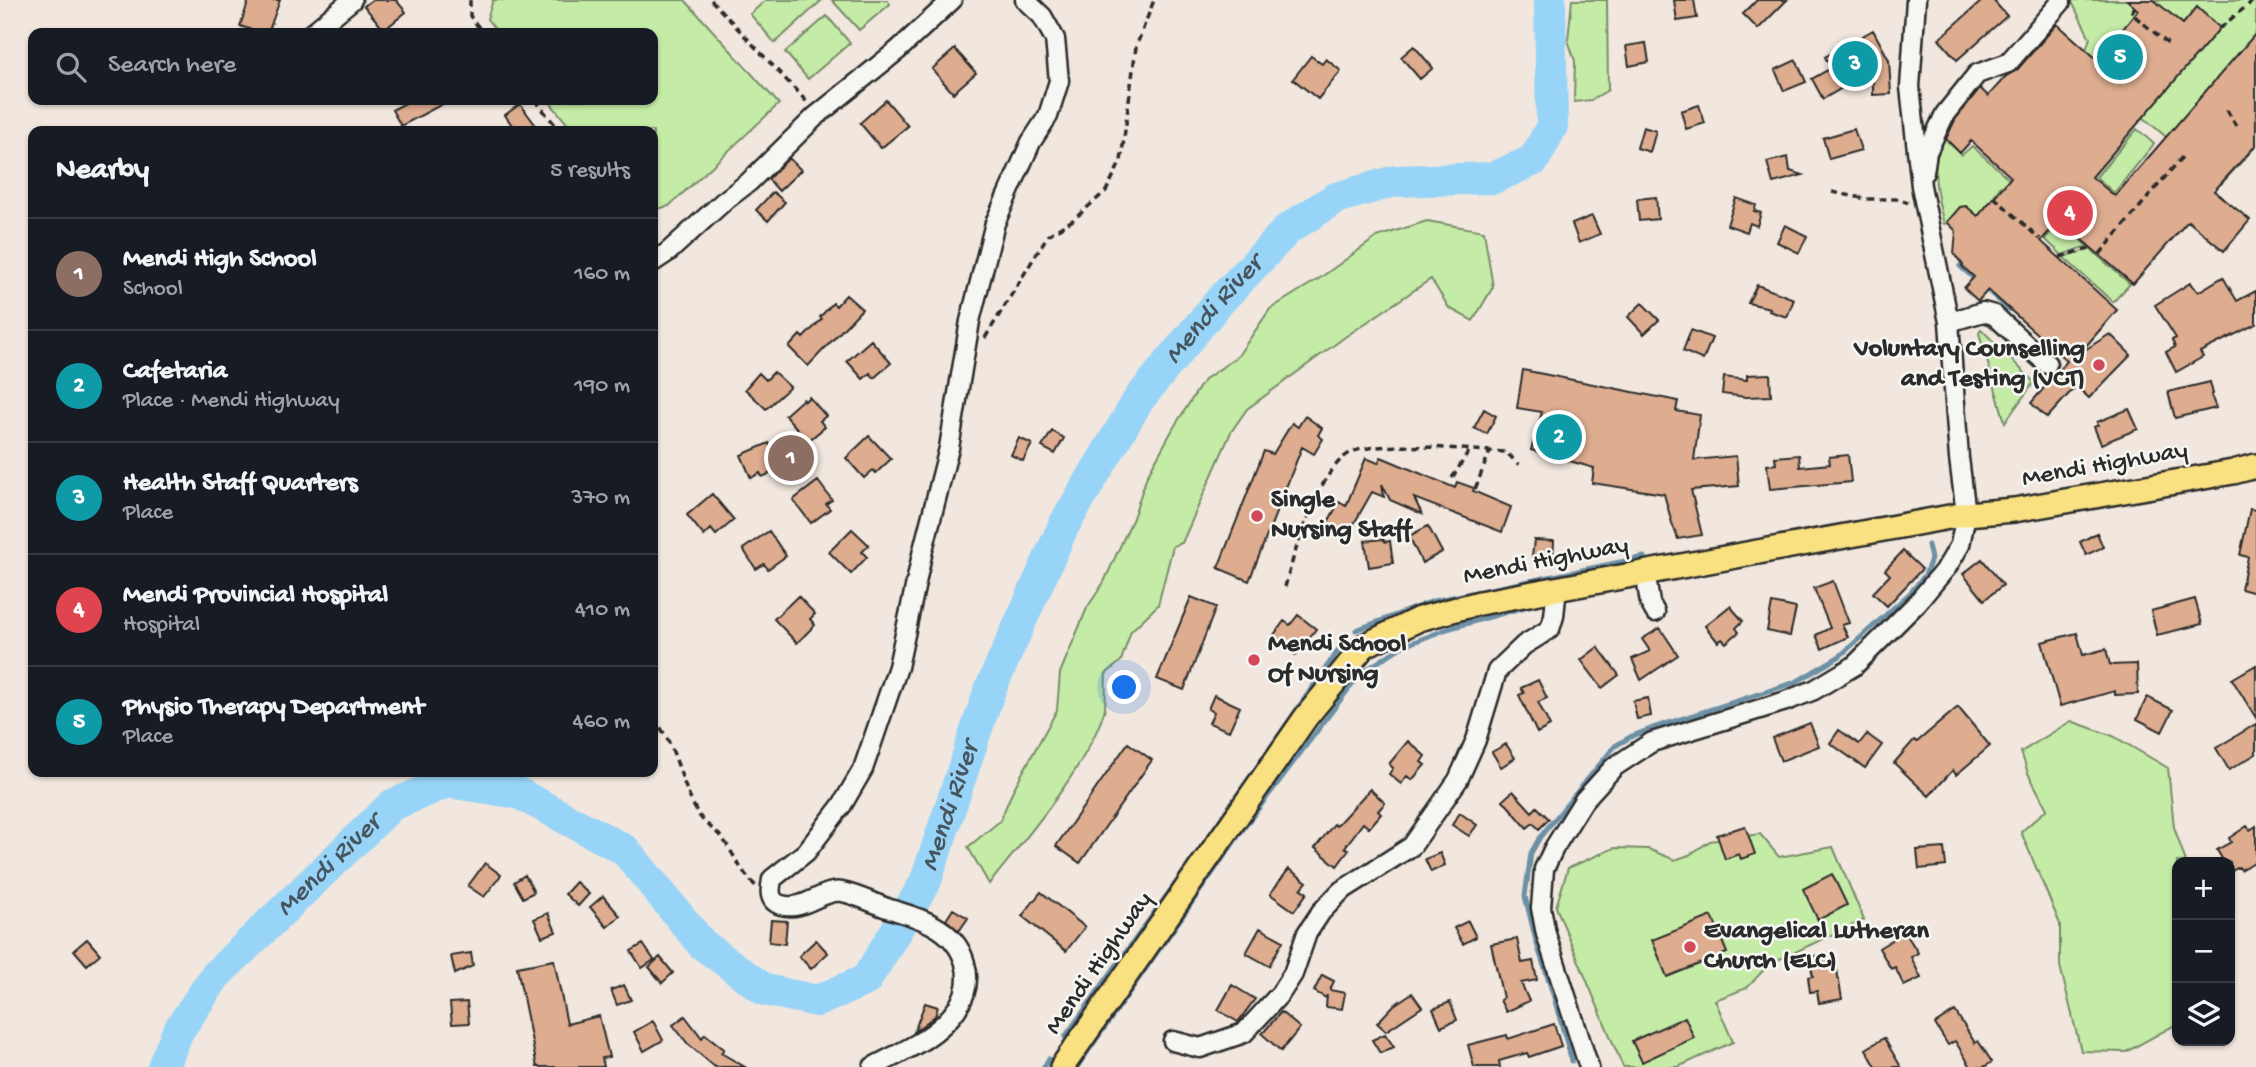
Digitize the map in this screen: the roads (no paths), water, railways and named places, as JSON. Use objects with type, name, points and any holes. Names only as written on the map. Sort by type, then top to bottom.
[{"type":"main road","name":"Mendi Highway","points":[[1062,1067],[1306,717],[1364,646],[1419,619],[1557,587],[1966,514],[2028,508],[2256,466]]},
{"type":"street","points":[[318,28],[352,0]]},
{"type":"street","points":[[658,259],[749,182],[821,113],[898,50],[952,0]]},
{"type":"street","points":[[873,1067],[920,1043],[956,1010],[965,992],[969,971],[962,955],[955,942],[933,925],[839,891],[807,903],[779,905],[773,901],[770,894],[772,879],[806,852],[821,836],[863,769],[898,667],[948,448],[970,321],[995,223],[1031,142],[1048,116],[1059,81],[1055,39],[1042,16],[1025,0]]},
{"type":"street","points":[[1589,1067],[1546,934],[1541,908],[1544,869],[1553,848],[1584,800],[1614,767],[1652,742],[1786,701],[1814,690],[1854,666],[1917,603],[1947,567],[1960,545],[1966,514],[1949,322],[1921,186],[1910,87],[1916,0]]},
{"type":"street","points":[[1921,186],[1927,152],[1945,114],[1977,74],[2008,63],[2061,2]]},
{"type":"street","points":[[1949,322],[1983,312],[1994,315],[2047,364]]},
{"type":"street","points":[[1645,571],[1650,603],[1655,612]]},
{"type":"street","points":[[1173,1041],[1200,1048],[1244,1033],[1280,995],[1293,974],[1307,933],[1321,912],[1341,891],[1412,846],[1458,780],[1476,740],[1497,671],[1524,645],[1550,629],[1555,616],[1557,587]]},
{"type":"waterway","name":"Mendi River","points":[[163,1067],[178,1031],[216,975],[392,805],[448,782],[518,793],[625,850],[702,944],[765,990],[817,1001],[866,980],[925,883],[989,692],[1064,525],[1139,399],[1217,304],[1288,229],[1336,198],[1395,181],[1493,178],[1534,160],[1552,126],[1550,0]]},
{"type":"waterway","points":[[1960,266],[2009,309]]},
{"type":"waterway","points":[[1572,1061],[1525,896],[1531,853],[1540,837],[1615,746],[1653,728],[1796,682],[1840,656],[1910,593],[1925,575],[1931,559],[1928,545]]},
{"type":"waterway","points":[[1356,630],[1433,601],[1644,557]]},
{"type":"waterway","points":[[1077,1067],[1246,825],[1360,674],[1401,647],[1447,629],[1532,605]]},
{"type":"waterway","points":[[1065,1037],[1344,642]]},
{"type":"waterway","points":[[1044,1067],[1049,1059]]},
{"type":"place","name":"Physio Therapy Department","points":[[2120,57]]},
{"type":"place","name":"Health Staff Quarters","points":[[1855,64]]},
{"type":"place","name":"Mendi Provincial Hospital","points":[[2070,213]]},
{"type":"place","name":"Voluntary Counselling and Testing (VCT)","points":[[2099,365]]},
{"type":"place","name":"Cafetaria","points":[[1559,437]]},
{"type":"place","name":"Mendi High School","points":[[791,458]]},
{"type":"place","name":"Single Nursing Staff","points":[[1257,516]]},
{"type":"place","name":"Mendi School Of Nursing","points":[[1254,660]]},
{"type":"place","name":"Evangelical Lutheran Church (ELC)","points":[[1690,947]]}]
